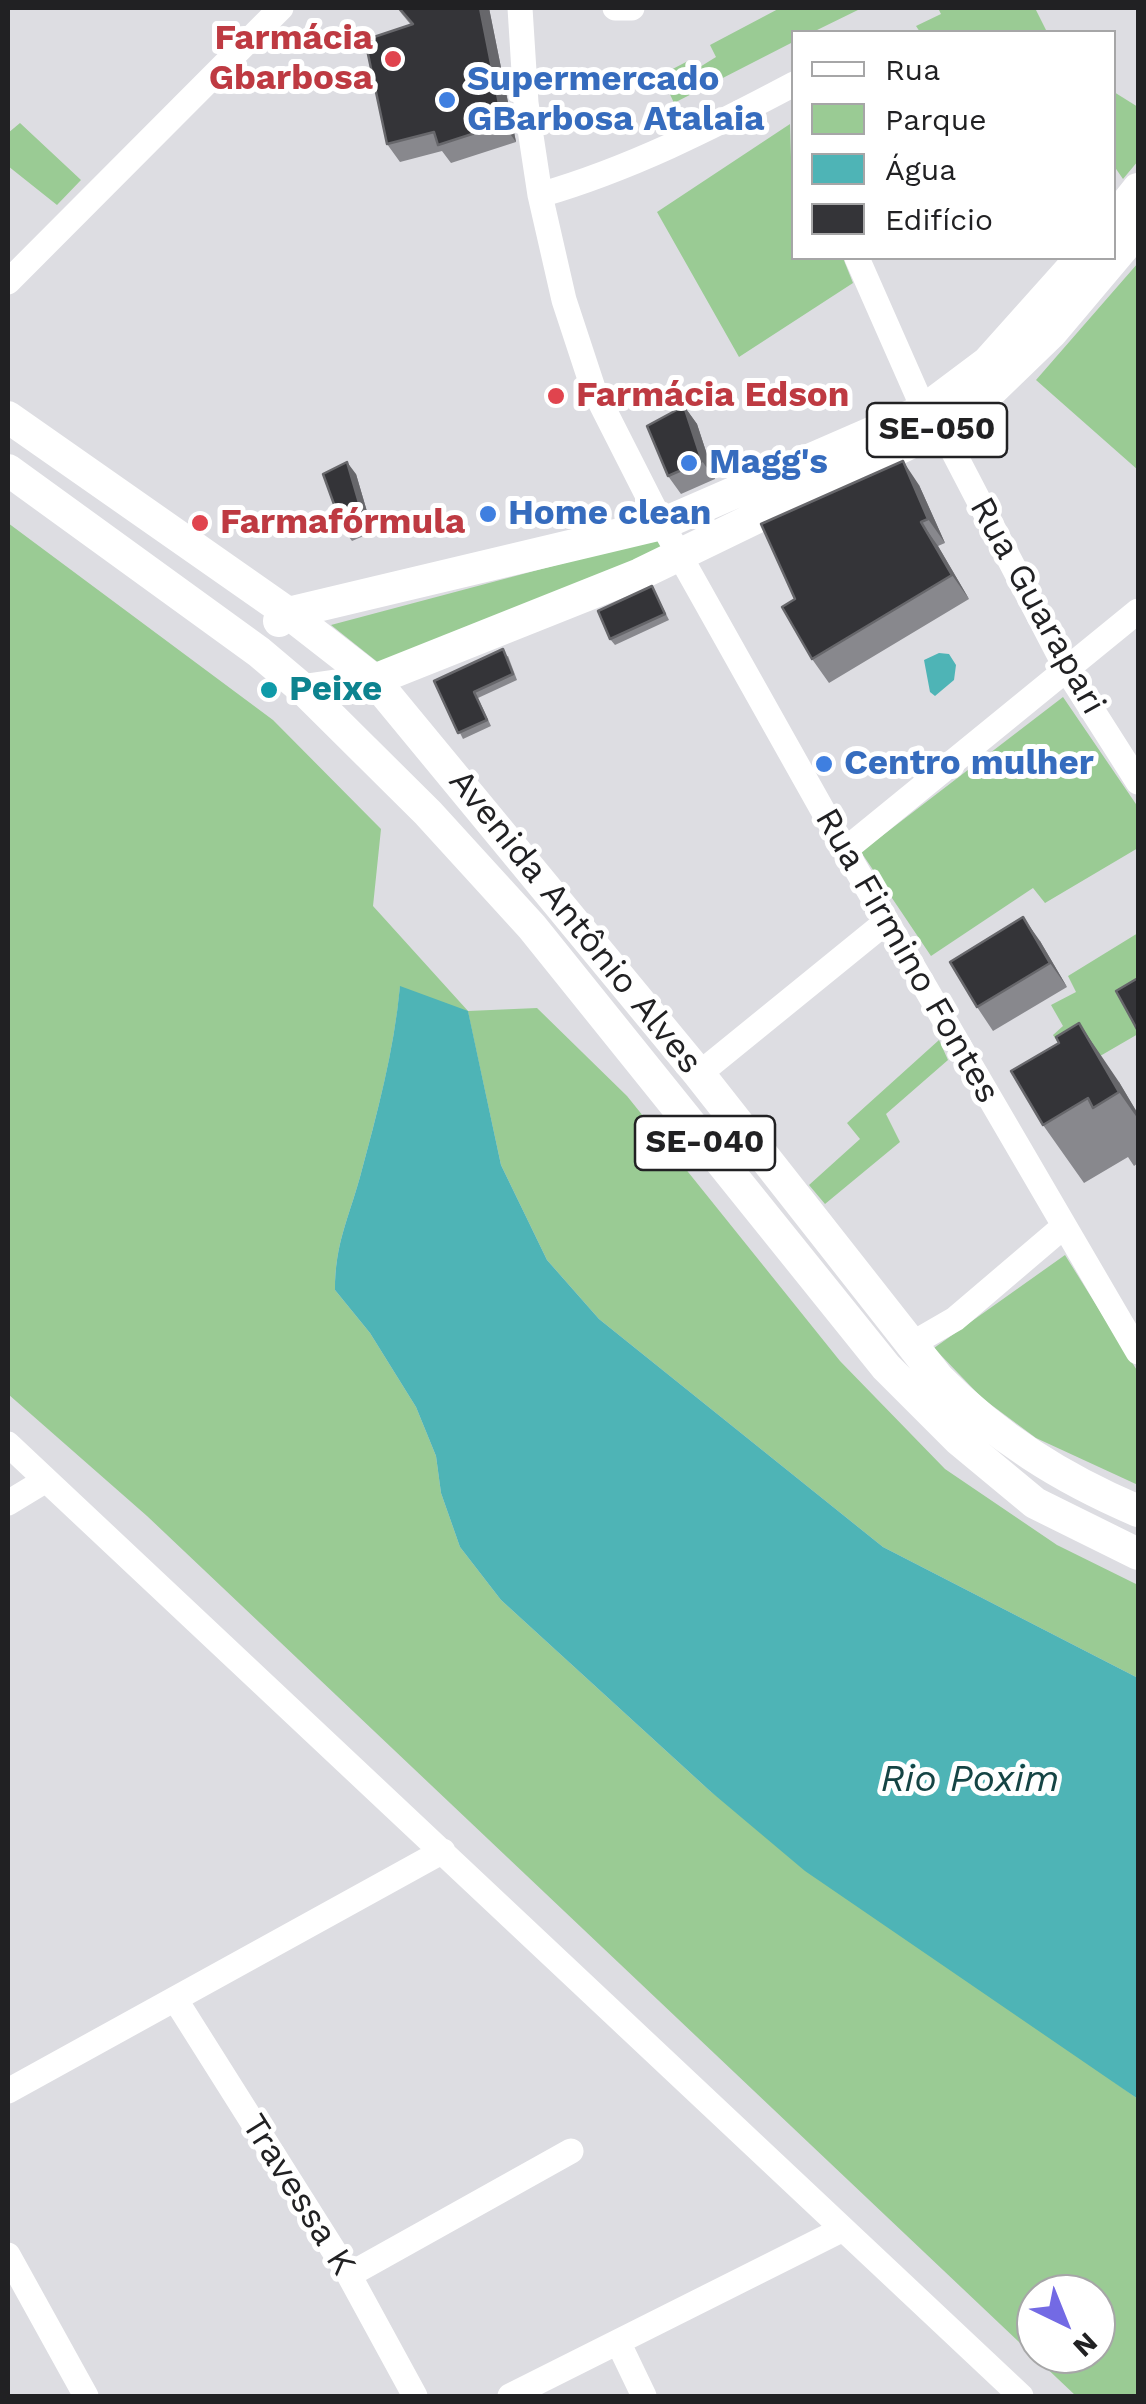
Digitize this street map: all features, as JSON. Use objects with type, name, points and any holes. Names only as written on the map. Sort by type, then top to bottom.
[{"type":"main road","points":[[1116,216],[1138,189]]},
{"type":"main road","name":"SE-050","points":[[1116,256],[1138,230]]},
{"type":"main road","points":[[265,657],[269,635],[288,614],[662,524],[933,419],[1079,260]]},
{"type":"main road","name":"SE-050","points":[[681,556],[992,390],[1052,332],[1113,260]]},
{"type":"main road","name":"Avenida Antônio Alves","points":[[8,416],[288,614],[374,680],[699,1074],[910,1345],[976,1417],[1026,1455],[1138,1510]]},
{"type":"main road","name":"Avenida Antônio Alves","points":[[8,470],[265,657],[304,690],[428,814],[532,928],[886,1367],[960,1440],[1035,1503],[1138,1554]]},
{"type":"main road","points":[[304,690],[374,680],[681,556]]},
{"type":"street","points":[[8,282],[281,8]]},
{"type":"street","name":"Rua Firmino Fontes","points":[[520,8],[526,102],[540,195],[564,300],[594,388],[662,524],[845,850],[1138,1352]]},
{"type":"street","points":[[616,8],[632,8]]},
{"type":"street","points":[[540,195],[601,177],[658,153],[791,86]]},
{"type":"street","name":"Rua Guarapari","points":[[858,260],[933,419],[1068,672],[1138,782]]},
{"type":"street","points":[[845,850],[1068,672],[1138,611]]},
{"type":"street","points":[[699,1074],[886,922]]},
{"type":"street","points":[[910,1345],[956,1319],[1064,1227]]},
{"type":"street","points":[[8,1444],[1020,2396]]},
{"type":"street","points":[[8,1503],[46,1480]]},
{"type":"street","points":[[8,2091],[443,1851]]},
{"type":"street","name":"Travessa K","points":[[175,1998],[349,2274],[414,2396]]},
{"type":"street","points":[[349,2274],[572,2151]]},
{"type":"street","points":[[510,2396],[841,2230]]},
{"type":"street","points":[[8,2255],[86,2396]]},
{"type":"street","points":[[618,2344],[644,2396]]},
{"type":"green space","points":[[780,8],[862,8],[817,30],[791,30],[791,43],[674,103],[661,75],[688,61],[695,70],[716,57],[710,45]]},
{"type":"green space","points":[[938,8],[1035,8],[1046,30],[919,30],[916,26],[941,14]]},
{"type":"green space","points":[[1116,93],[1138,107],[1138,161],[1123,179],[1116,169]]},
{"type":"green space","points":[[20,123],[81,180],[57,205],[8,166],[8,133]]},
{"type":"green space","points":[[790,124],[791,260],[844,260],[853,283],[739,357],[657,212]]},
{"type":"green space","points":[[1138,263],[1138,470],[1036,380]]},
{"type":"green space","points":[[8,523],[273,720],[381,829],[373,906],[468,1011],[537,1008],[627,1096],[840,1361],[945,1469],[1057,1545],[1138,1585],[1138,1678],[883,1547],[599,1319],[547,1260],[501,1165],[468,1012],[400,987],[384,1082],[340,1245],[335,1290],[370,1333],[416,1407],[436,1456],[441,1493],[460,1547],[501,1600],[710,1791],[1138,2099],[1138,2396],[1076,2396],[1053,2374],[1116,2374],[1116,2274],[1016,2274],[1016,2339],[147,1516],[8,1394]]},
{"type":"green space","points":[[662,537],[669,551],[380,664],[331,625]]},
{"type":"green space","points":[[1063,697],[1138,807],[1138,848],[1045,903],[1033,888],[931,956],[861,852]]},
{"type":"green space","points":[[1138,933],[1138,1034],[1076,1070],[1053,1035],[1063,1026],[1051,1005],[1076,992],[1068,976]]},
{"type":"green space","points":[[939,1040],[948,1060],[886,1114],[900,1142],[825,1204],[809,1185],[860,1139],[847,1123]]},
{"type":"green space","points":[[1065,1255],[1138,1372],[1138,1485],[1036,1438],[982,1398],[934,1348]]},
{"type":"water","points":[[939,653],[949,654],[956,665],[954,680],[935,696],[930,692],[924,660]]},
{"type":"water","name":"Rio Poxim","points":[[400,986],[468,1011],[501,1165],[547,1260],[599,1319],[883,1547],[1138,1678],[1138,2099],[805,1871],[710,1791],[501,1600],[460,1547],[441,1493],[436,1456],[416,1407],[370,1333],[335,1290],[340,1245],[384,1082]]},
{"type":"building","name":"Supermercado GBarbosa Atalaia","points":[[399,8],[480,8],[503,124],[438,145],[434,132],[387,144],[365,40],[413,24]]},
{"type":"building","points":[[684,406],[702,461],[668,476],[647,426]]},
{"type":"building","points":[[903,461],[928,519],[921,522],[952,575],[812,659],[782,607],[795,599],[761,524]]},
{"type":"building","points":[[347,462],[364,520],[343,529],[323,474]]},
{"type":"building","points":[[652,586],[665,614],[610,639],[598,611]]},
{"type":"building","points":[[503,649],[513,674],[474,692],[487,720],[458,733],[434,681]]},
{"type":"building","points":[[1023,917],[1050,963],[977,1007],[950,962]]},
{"type":"building","points":[[1138,978],[1138,1031],[1116,991]]},
{"type":"building","points":[[1079,1023],[1119,1092],[1093,1108],[1088,1098],[1043,1125],[1011,1071],[1059,1043],[1056,1037]]},
{"type":"place","name":"Farmácia Gbarbosa","points":[[393,59]]},
{"type":"place","name":"Supermercado GBarbosa Atalaia","points":[[447,100]]},
{"type":"place","name":"Farmácia Edson","points":[[556,396]]},
{"type":"place","name":"Magg's","points":[[689,463]]},
{"type":"place","name":"Home clean","points":[[488,514]]},
{"type":"place","name":"Farmafórmula","points":[[200,523]]},
{"type":"place","name":"Peixe","points":[[269,690]]},
{"type":"place","name":"Centro mulher","points":[[824,764]]}]
